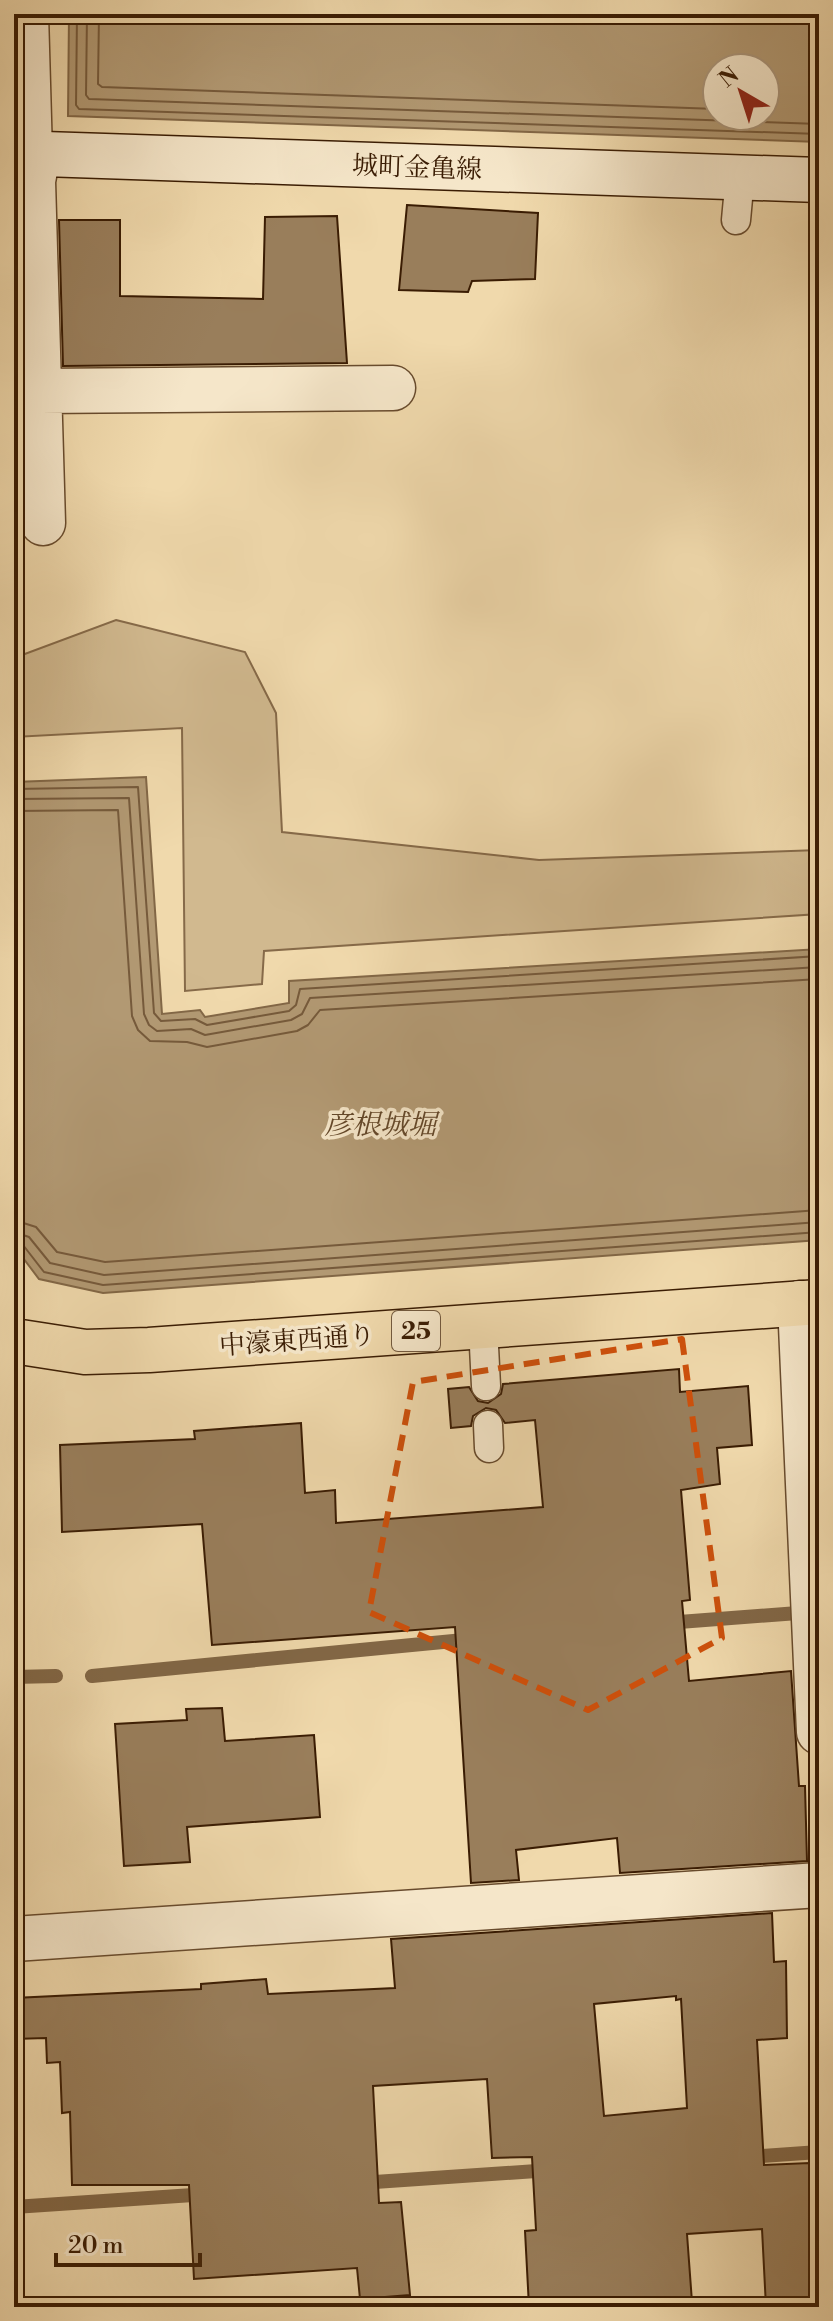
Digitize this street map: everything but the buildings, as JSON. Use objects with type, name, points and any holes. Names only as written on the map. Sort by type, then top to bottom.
[{"type":"main road","name":"中濠東西通り","points":[[14,1341],[85,1352],[137,1351],[810,1303]]},
{"type":"street","name":"城町金亀線","points":[[26,154],[819,180]]},
{"type":"street","points":[[26,154],[33,181],[43,523]]},
{"type":"street","points":[[40,391],[393,388]]},
{"type":"street","points":[[810,1303],[819,1732]]},
{"type":"street","points":[[14,1939],[79,1925],[819,1885]]},
{"type":"lane","points":[[26,154],[34,14]]},
{"type":"lane","points":[[736,220],[740,177]]},
{"type":"lane","points":[[483,1327],[486,1386]]},
{"type":"highlighted area","points":[[682,1339],[722,1638],[588,1710],[369,1612],[413,1382]]},
{"type":"shaded area","points":[[14,176],[21,176],[23,649],[14,649]]},
{"type":"shaded area","points":[[116,620],[245,652],[276,713],[282,832],[539,860],[819,850],[819,914],[264,951],[262,984],[185,991],[182,728],[14,737],[14,658]]},
{"type":"water","points":[[69,14],[819,14],[819,142],[68,116]]},
{"type":"water","name":"彦根城堀","points":[[146,777],[162,1014],[200,1010],[205,1017],[289,1003],[289,981],[819,949],[819,1240],[103,1293],[39,1279],[14,1246],[14,782]]},
{"type":"waterway","points":[[666,1623],[798,1613]]},
{"type":"waterway","points":[[92,1676],[474,1639]]},
{"type":"waterway","points":[[14,1677],[56,1676]]},
{"type":"waterway","points":[[748,2157],[819,2152]]},
{"type":"waterway","points":[[360,2183],[551,2170]]},
{"type":"waterway","points":[[14,2207],[208,2194]]}]
